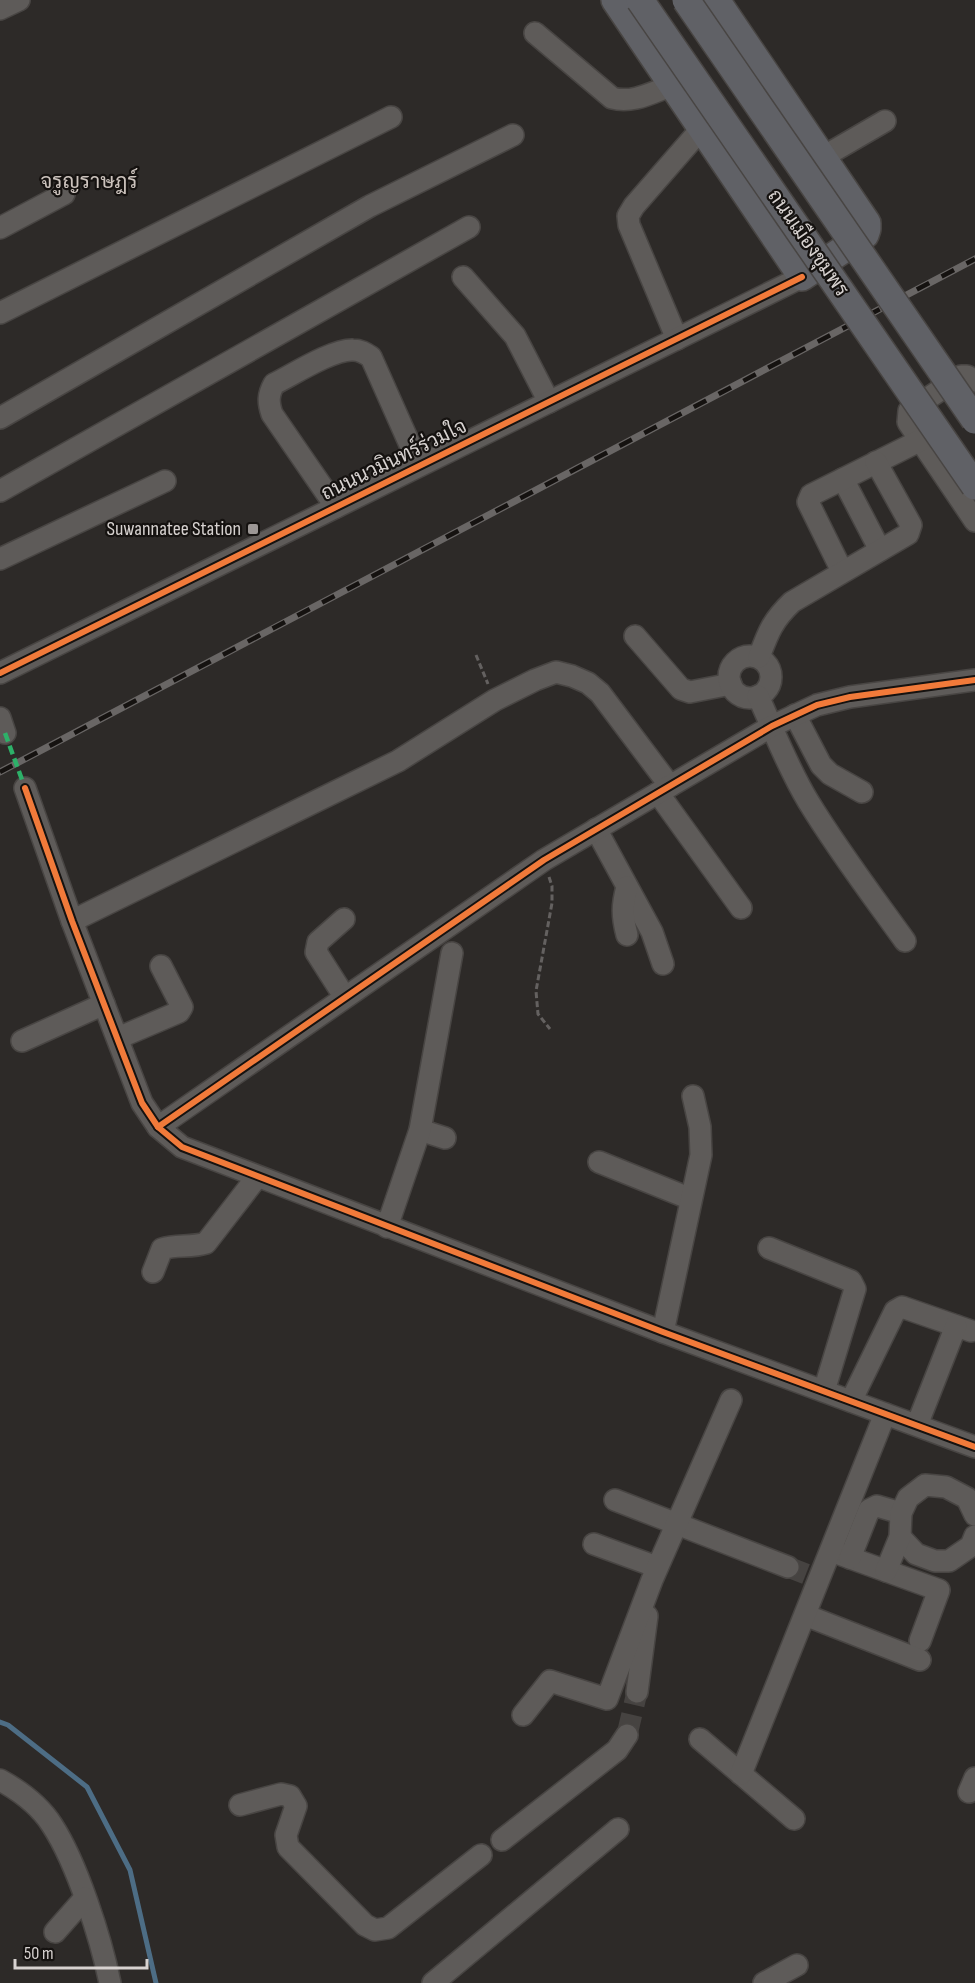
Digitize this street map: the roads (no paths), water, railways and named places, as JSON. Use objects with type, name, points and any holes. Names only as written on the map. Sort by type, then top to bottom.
[{"type":"main road","points":[[615,0],[802,277],[865,235],[867,223],[717,0]]},
{"type":"main road","name":"ถนนเมืองชุมพร","points":[[640,0],[975,486]]},
{"type":"main road","name":"ถนนเมืองชุมพร","points":[[686,0],[975,420]]},
{"type":"street","points":[[0,9],[19,0]]},
{"type":"street","points":[[535,33],[612,98],[622,101],[673,85]]},
{"type":"street","points":[[0,313],[391,117]]},
{"type":"street","points":[[823,157],[885,121]]},
{"type":"street","points":[[677,339],[628,225],[628,216],[634,206],[702,128]]},
{"type":"street","points":[[0,418],[370,206],[513,135]]},
{"type":"street","points":[[0,228],[64,194]]},
{"type":"street","points":[[0,491],[469,227]]},
{"type":"street","name":"ถนนนวมินทร์ร่วมใจ","points":[[0,673],[802,277]]},
{"type":"street","points":[[463,278],[515,336],[549,402]]},
{"type":"street","points":[[336,507],[272,414],[268,403],[274,384],[339,352],[363,351],[371,357],[419,465]]},
{"type":"street","points":[[975,381],[967,376],[961,376],[909,411],[908,422],[975,521]]},
{"type":"street","points":[[842,571],[808,502],[811,495],[920,441]]},
{"type":"street","points":[[759,657],[771,625],[792,602],[908,534],[911,525],[876,462]]},
{"type":"street","points":[[843,479],[880,550]]},
{"type":"street","points":[[0,559],[165,481]]},
{"type":"street","points":[[635,636],[681,689],[690,692],[731,684]]},
{"type":"street","points":[[751,656],[759,657],[770,669],[770,685],[758,696],[750,698],[742,696],[731,684],[729,676],[735,662],[751,656]]},
{"type":"street","points":[[72,921],[388,767],[495,700],[556,672],[588,683],[600,693],[741,908]]},
{"type":"street","points":[[158,1127],[344,996],[544,860],[771,726],[817,705],[975,680]]},
{"type":"street","points":[[758,696],[789,766],[808,800],[905,942]]},
{"type":"street","points":[[795,715],[821,765],[830,774],[862,792]]},
{"type":"street","points":[[25,788],[72,921],[142,1103],[158,1127],[182,1147],[663,1332],[975,1447]]},
{"type":"street","points":[[596,829],[652,932],[663,964]]},
{"type":"street","points":[[627,887],[622,904],[622,917],[627,935]]},
{"type":"street","points":[[344,918],[318,942],[316,952],[344,996]]},
{"type":"street","points":[[387,1227],[420,1130],[452,953]]},
{"type":"street","points":[[118,1038],[179,1012],[182,1007],[161,966]]},
{"type":"street","points":[[22,1041],[104,1004]]},
{"type":"street","points":[[663,1332],[701,1155],[700,1127],[693,1096]]},
{"type":"street","points":[[420,1130],[445,1138]]},
{"type":"street","points":[[599,1162],[691,1199]]},
{"type":"street","points":[[153,1272],[162,1249],[170,1246],[206,1244],[257,1177]]},
{"type":"street","points":[[769,1248],[851,1281],[855,1289],[824,1391]]},
{"type":"street","points":[[851,1401],[895,1311],[902,1307],[964,1329],[917,1425]]},
{"type":"street","points":[[523,1715],[550,1681],[606,1699],[655,1574],[731,1400]]},
{"type":"street","points":[[840,1555],[885,1414]]},
{"type":"street","points":[[886,1571],[900,1537],[901,1513],[908,1498],[925,1485],[946,1487],[967,1498],[975,1515]]},
{"type":"street","points":[[615,1500],[804,1573],[840,1555],[869,1510],[877,1506],[901,1513]]},
{"type":"street","points":[[900,1537],[916,1554],[934,1561],[949,1561],[971,1546],[975,1536]]},
{"type":"street","points":[[594,1544],[655,1574]]},
{"type":"street","points":[[805,1615],[920,1651],[939,1590],[840,1555]]},
{"type":"street","points":[[741,1774],[805,1615],[804,1573]]},
{"type":"street","points":[[637,1692],[655,1574]]},
{"type":"street","points":[[502,1840],[617,1750],[627,1735]]},
{"type":"street","points":[[700,1739],[794,1819]]},
{"type":"street","points":[[0,1780],[23,1793],[52,1824],[85,1898],[110,1983]]},
{"type":"street","points":[[240,1805],[281,1794],[290,1796],[296,1806],[286,1834],[288,1847],[365,1925],[375,1930],[388,1928],[481,1856]]},
{"type":"street","points":[[433,1983],[618,1829]]},
{"type":"street","points":[[55,1932],[85,1898]]},
{"type":"street","points":[[764,1983],[796,1965]]},
{"type":"waterway","points":[[0,1722],[8,1725],[87,1787],[130,1870],[156,1983]]},
{"type":"tunnel","points":[[788,1567],[806,1574]]},
{"type":"tunnel","points":[[627,1735],[637,1692]]},
{"type":"railway","points":[[0,772],[975,259]]},
{"type":"place","name":"Suwannatee Station","points":[[253,529]]},
{"type":"district","name":"จรูญราษฎร์","points":[[89,181]]}]
